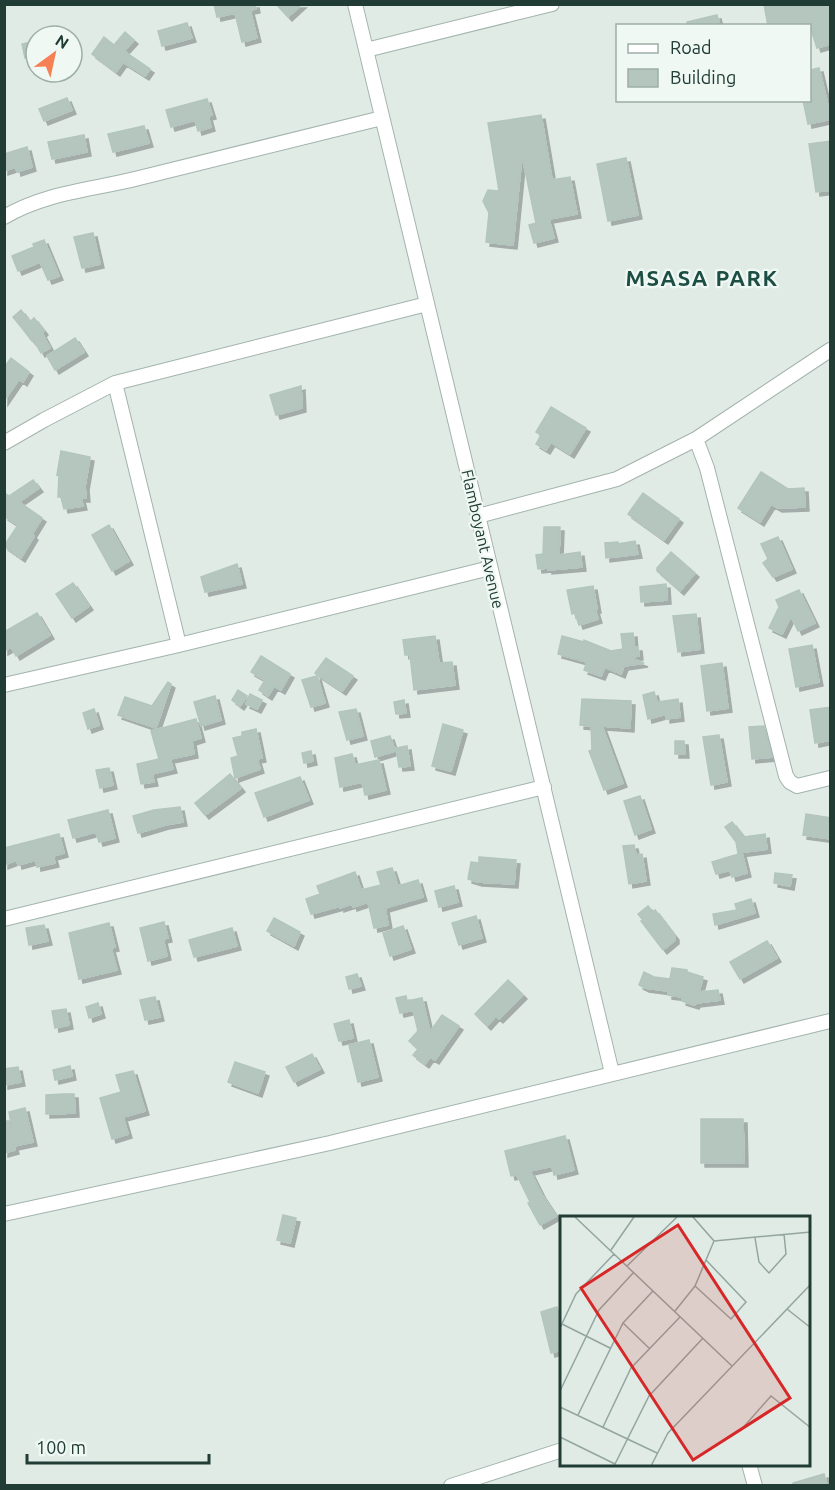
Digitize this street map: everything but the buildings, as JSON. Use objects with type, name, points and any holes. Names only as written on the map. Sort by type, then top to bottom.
[{"type":"street","name":"Flamboyant Avenue","points":[[355,4],[612,1073]]},
{"type":"street","points":[[366,50],[552,4]]},
{"type":"street","points":[[4,217],[23,206],[50,197],[137,179],[382,118]]},
{"type":"street","points":[[4,443],[115,383],[428,304]]},
{"type":"street","points":[[478,516],[617,479],[696,440],[831,350]]},
{"type":"street","points":[[115,383],[179,645]]},
{"type":"street","points":[[696,440],[707,468],[786,776],[797,786],[831,778]]},
{"type":"street","points":[[4,685],[179,645],[490,568]]},
{"type":"street","points":[[4,919],[544,787]]},
{"type":"street","points":[[4,1214],[330,1143],[831,1021]]},
{"type":"street","points":[[451,1485],[560,1451]]},
{"type":"street","points":[[750,1466],[755,1485]]},
{"type":"district","name":"MSASA PARK","points":[[702,278]]}]
